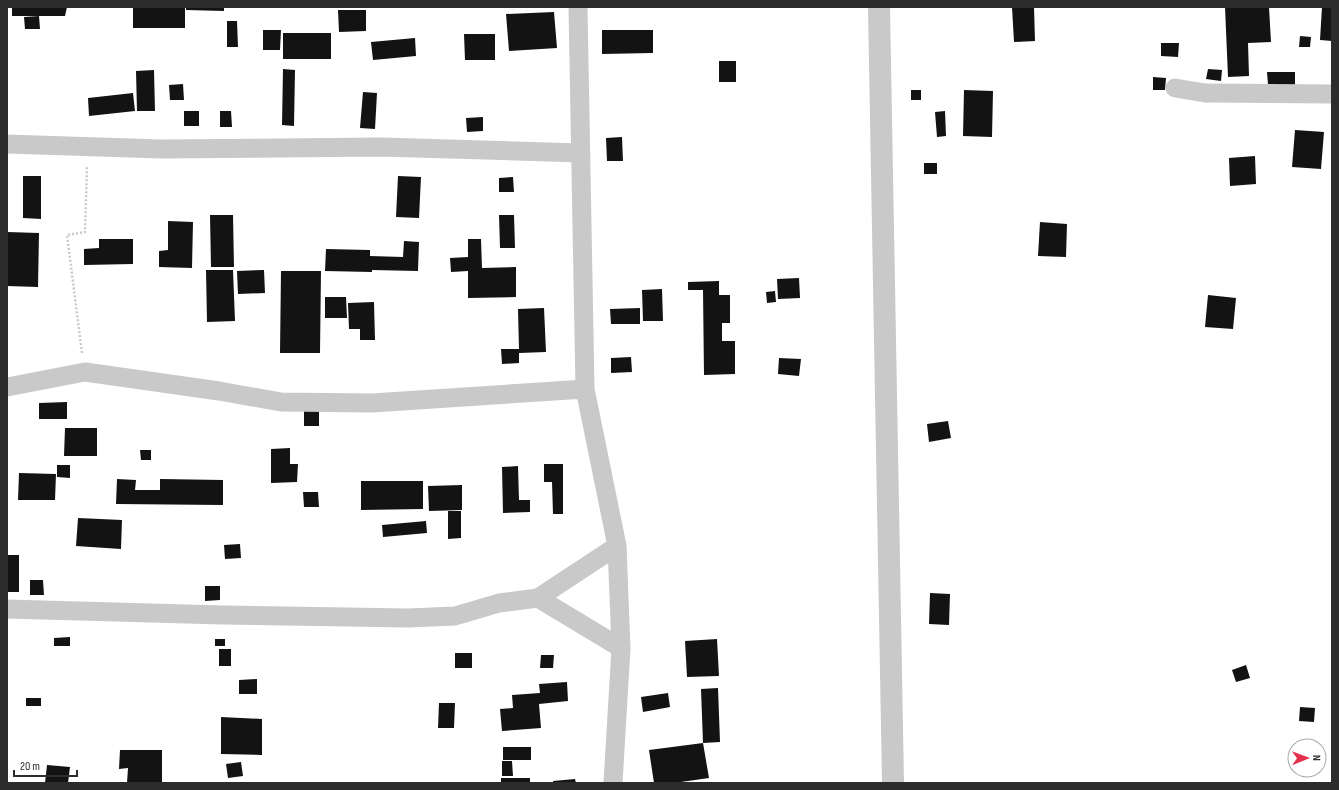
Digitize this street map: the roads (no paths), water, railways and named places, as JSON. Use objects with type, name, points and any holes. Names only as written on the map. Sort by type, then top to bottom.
[{"type":"street","points":[[578,7],[586,390],[617,546],[620,648],[613,783]]},
{"type":"street","points":[[879,7],[893,783]]},
{"type":"street","points":[[1175,88],[1205,94],[1332,94]]},
{"type":"street","points":[[7,144],[161,149],[381,147],[581,153]]},
{"type":"street","points":[[7,387],[85,372],[219,391],[281,402],[372,402],[586,390]]},
{"type":"street","points":[[7,609],[231,616],[408,618],[455,616],[499,603],[538,598],[617,546]]},
{"type":"street","points":[[538,598],[620,648]]}]
